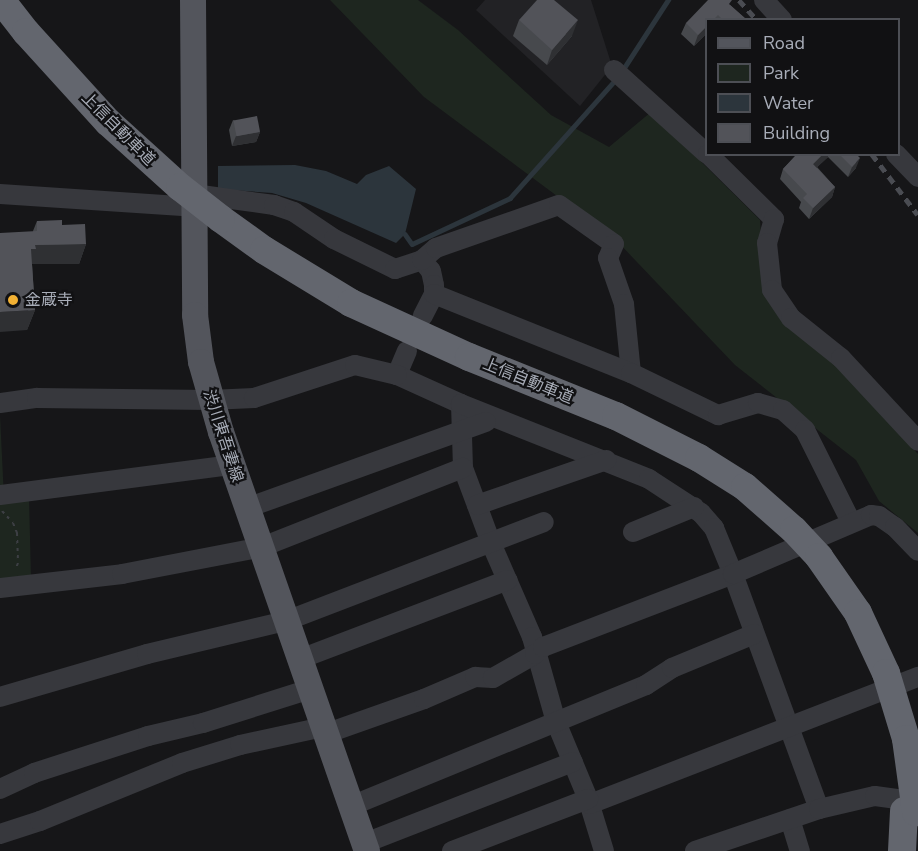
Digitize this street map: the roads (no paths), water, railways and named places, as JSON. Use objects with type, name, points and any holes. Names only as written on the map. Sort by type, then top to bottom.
[{"type":"highway","name":"上信自動車道","points":[[1,0],[105,126]]},
{"type":"highway","name":"上信自動車道","points":[[0,16],[105,126],[142,154],[219,224],[302,287],[400,342],[615,428],[688,465],[743,500],[791,535],[854,629],[875,674],[912,808],[915,851]]},
{"type":"highway","name":"上信自動車道","points":[[902,851],[912,808]]},
{"type":"main road","name":"渋川東吾妻線","points":[[193,0],[195,315],[201,362],[210,400],[232,465],[366,847]]},
{"type":"street","points":[[764,0],[780,18]]},
{"type":"street","points":[[620,76],[705,152]]},
{"type":"street","points":[[709,156],[774,219],[767,243],[772,290],[791,318],[841,358],[918,441]]},
{"type":"street","points":[[898,156],[918,177]]},
{"type":"street","points":[[0,194],[274,205],[294,212],[334,239],[395,269],[422,260],[436,248],[559,205],[614,244],[608,258],[624,303],[632,373]]},
{"type":"street","points":[[422,260],[433,276],[434,294],[423,316]]},
{"type":"street","points":[[434,294],[632,373],[718,416],[758,403],[783,410],[805,430],[851,522]]},
{"type":"street","points":[[397,375],[407,351]]},
{"type":"street","points":[[0,403],[37,398],[210,400],[254,398],[355,364],[397,375],[460,404],[649,479],[694,507],[714,528],[819,809]]},
{"type":"street","points":[[460,404],[463,468],[491,543],[532,637],[556,723],[589,802],[604,851]]},
{"type":"street","points":[[247,508],[486,422]]},
{"type":"street","points":[[477,506],[606,460]]},
{"type":"street","points":[[2,499],[232,465]]},
{"type":"street","points":[[0,588],[122,574],[262,547],[463,468]]},
{"type":"street","points":[[633,532],[694,507]]},
{"type":"street","points":[[0,834],[40,821],[182,763],[240,745],[324,731],[424,699],[475,677],[494,678],[543,647],[733,574],[871,515],[879,516],[895,527],[918,551]]},
{"type":"street","points":[[0,697],[147,654],[286,621],[544,522]]},
{"type":"street","points":[[300,659],[508,580]]},
{"type":"street","points":[[351,806],[646,685],[672,668],[754,634]]},
{"type":"street","points":[[452,851],[589,802],[918,677]]},
{"type":"street","points":[[0,789],[34,773],[148,736],[203,723],[310,689]]},
{"type":"street","points":[[366,847],[573,762]]},
{"type":"street","points":[[695,851],[819,809],[875,796],[912,808]]},
{"type":"street","points":[[790,819],[800,851]]},
{"type":"street","points":[[0,844],[2,851]]},
{"type":"water","points":[[295,165],[326,171],[357,184],[366,175],[389,166],[416,189],[405,234],[396,243],[306,203],[272,193],[218,189],[218,166]]},
{"type":"waterway","points":[[622,71],[668,0]]},
{"type":"waterway","points":[[405,234],[412,244],[510,198],[617,78]]},
{"type":"railway","points":[[739,0],[755,18]]},
{"type":"railway","points":[[874,156],[918,215]]},
{"type":"place","name":"金蔵寺","points":[[13,300]]}]
